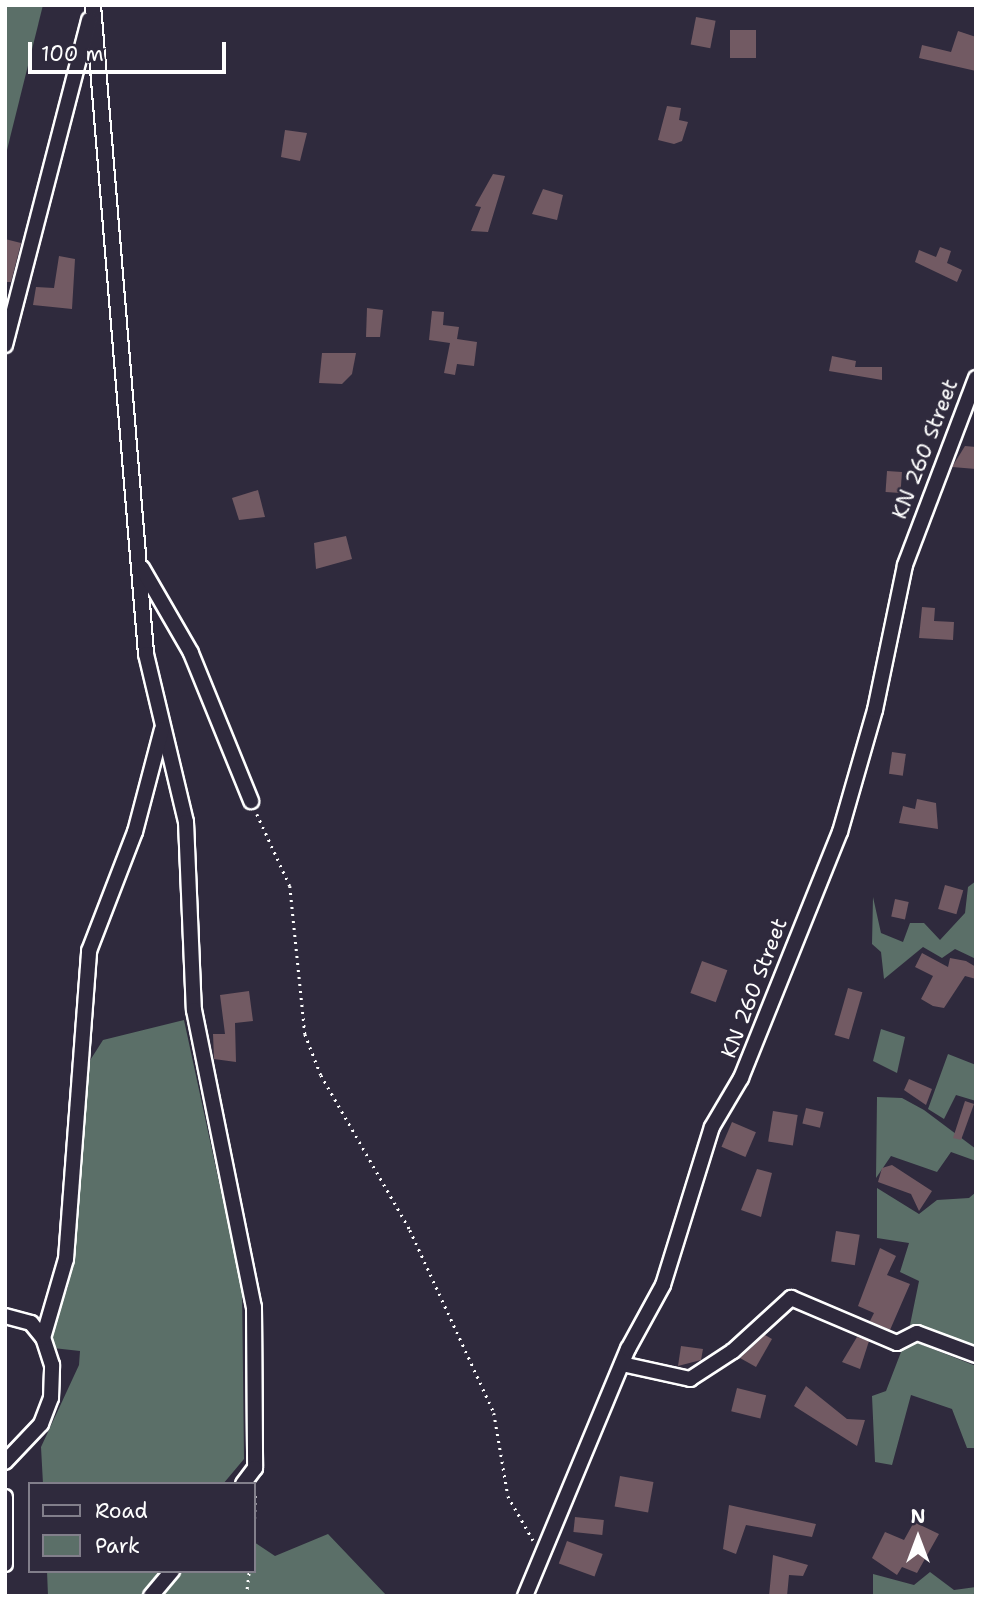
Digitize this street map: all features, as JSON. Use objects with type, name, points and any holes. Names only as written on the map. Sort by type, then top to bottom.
[{"type":"street","points":[[5,345],[93,6]]},
{"type":"street","points":[[93,6],[146,654],[186,822],[194,1010],[254,1307],[255,1468],[244,1482]]},
{"type":"street","name":"KN 260 Street","points":[[524,1596],[622,1364],[663,1285],[712,1127],[741,1079],[841,832],[875,710],[905,565],[976,378]]},
{"type":"street","points":[[139,563],[191,653],[251,801]]},
{"type":"street","points":[[43,1338],[66,1259],[89,951],[135,832],[163,728]]},
{"type":"street","points":[[622,1364],[690,1379],[733,1351],[791,1298],[897,1343],[918,1333],[976,1355]]},
{"type":"street","points":[[5,1316],[31,1323],[43,1338],[51,1365],[51,1398],[41,1424],[5,1462]]},
{"type":"street","points":[[5,1497],[5,1564]]},
{"type":"street","points":[[151,1596],[170,1573]]},
{"type":"path","points":[[251,801],[290,886],[299,1003],[321,1075],[421,1254],[494,1413],[517,1518],[541,1553]]},
{"type":"path","points":[[255,1468],[255,1482]]},
{"type":"path","points":[[246,1596],[249,1573]]},
{"type":"green space","points":[[5,5],[43,5],[5,158]]},
{"type":"green space","points":[[976,881],[976,959],[955,949],[942,958],[923,947],[884,979],[881,952],[872,944],[873,897],[881,933],[903,942],[910,923],[924,923],[940,940],[965,913],[968,887]]},
{"type":"green space","points":[[184,1020],[242,1289],[244,1459],[225,1482],[43,1482],[41,1447],[79,1365],[80,1351],[44,1347],[68,1287],[89,1062],[103,1040]]},
{"type":"green space","points":[[881,1029],[905,1037],[897,1073],[873,1061]]},
{"type":"green space","points":[[948,1054],[976,1065],[976,1101],[956,1095],[944,1119],[928,1109]]},
{"type":"green space","points":[[877,1097],[902,1098],[924,1110],[976,1149],[976,1161],[951,1152],[937,1172],[891,1156],[876,1178]]},
{"type":"green space","points":[[877,1188],[919,1214],[937,1200],[969,1198],[976,1192],[976,1348],[910,1325],[919,1281],[900,1272],[909,1243],[877,1238]]},
{"type":"green space","points":[[915,1342],[976,1366],[976,1448],[967,1448],[952,1409],[911,1395],[892,1465],[875,1462],[872,1396],[886,1391],[901,1352]]},
{"type":"green space","points":[[328,1534],[387,1596],[48,1596],[47,1573],[256,1573],[256,1543],[275,1556]]},
{"type":"green space","points":[[930,1572],[954,1590],[976,1587],[973,1596],[873,1596],[873,1574],[914,1585]]},
{"type":"building","points":[[696,17],[716,21],[710,48],[691,44]]},
{"type":"building","points":[[730,30],[756,30],[756,58],[730,58]]},
{"type":"building","points":[[958,31],[976,37],[976,71],[919,58],[922,45],[951,52]]},
{"type":"building","points":[[667,106],[681,108],[679,120],[688,122],[682,141],[674,144],[658,140]]},
{"type":"building","points":[[285,130],[307,133],[300,161],[281,157]]},
{"type":"building","points":[[493,174],[505,176],[488,232],[471,231],[481,207],[475,206]]},
{"type":"building","points":[[543,189],[563,195],[557,220],[532,214]]},
{"type":"building","points":[[5,239],[21,243],[11,282],[5,282]]},
{"type":"building","points":[[940,247],[951,251],[947,263],[962,270],[957,282],[915,262],[919,250],[936,257]]},
{"type":"building","points":[[59,256],[75,259],[72,309],[33,305],[36,287],[54,288]]},
{"type":"building","points":[[367,308],[383,310],[380,337],[366,337]]},
{"type":"building","points":[[432,311],[444,312],[443,325],[459,327],[457,339],[477,342],[474,366],[457,364],[455,375],[444,373],[450,343],[429,340]]},
{"type":"building","points":[[322,353],[356,353],[352,374],[342,384],[319,383]]},
{"type":"building","points":[[832,356],[856,361],[855,367],[882,367],[882,380],[829,371]]},
{"type":"building","points":[[965,446],[976,447],[976,469],[952,467]]},
{"type":"building","points":[[887,471],[902,472],[900,493],[886,492]]},
{"type":"building","points":[[258,490],[265,517],[239,520],[232,498]]},
{"type":"building","points":[[346,536],[352,559],[316,569],[314,543]]},
{"type":"building","points":[[922,607],[935,608],[934,621],[954,622],[953,640],[919,638]]},
{"type":"building","points":[[892,752],[906,754],[903,776],[889,774]]},
{"type":"building","points":[[917,799],[936,803],[938,829],[899,823],[903,806],[915,809]]},
{"type":"building","points":[[945,885],[963,890],[956,914],[938,909]]},
{"type":"building","points":[[895,899],[909,902],[905,920],[891,917]]},
{"type":"building","points":[[922,953],[948,967],[950,958],[966,961],[976,967],[976,979],[965,976],[944,1008],[933,1006],[921,999],[933,976],[915,967]]},
{"type":"building","points":[[702,961],[727,970],[716,1002],[690,993]]},
{"type":"building","points":[[848,988],[862,992],[849,1039],[834,1035]]},
{"type":"building","points":[[249,991],[253,1021],[235,1023],[236,1062],[214,1059],[213,1034],[225,1034],[220,995]]},
{"type":"building","points":[[909,1079],[932,1089],[926,1105],[904,1090]]},
{"type":"building","points":[[965,1101],[974,1104],[961,1140],[953,1138]]},
{"type":"building","points":[[806,1108],[824,1112],[820,1128],[802,1124]]},
{"type":"building","points":[[773,1111],[798,1115],[793,1146],[768,1142]]},
{"type":"building","points":[[732,1122],[756,1132],[745,1157],[721,1147]]},
{"type":"building","points":[[892,1165],[932,1191],[919,1211],[911,1194],[878,1182],[882,1168]]},
{"type":"building","points":[[757,1169],[772,1173],[761,1217],[741,1210]]},
{"type":"building","points":[[836,1231],[860,1235],[855,1265],[831,1262]]},
{"type":"building","points":[[880,1248],[896,1256],[887,1275],[910,1284],[890,1330],[870,1321],[874,1313],[858,1306]]},
{"type":"building","points":[[765,1335],[772,1339],[756,1367],[740,1358]]},
{"type":"building","points":[[857,1337],[869,1341],[860,1369],[842,1362]]},
{"type":"building","points":[[681,1346],[703,1349],[701,1360],[678,1366]]},
{"type":"building","points":[[806,1386],[847,1419],[865,1420],[857,1446],[794,1406]]},
{"type":"building","points":[[737,1388],[766,1395],[760,1419],[731,1411]]},
{"type":"building","points":[[620,1476],[653,1482],[648,1512],[615,1507]]},
{"type":"building","points":[[729,1505],[816,1524],[812,1537],[746,1525],[736,1554],[723,1549]]},
{"type":"building","points":[[575,1517],[604,1520],[602,1535],[573,1532]]},
{"type":"building","points":[[914,1522],[939,1534],[917,1573],[902,1567],[897,1575],[872,1558],[885,1532],[904,1540]]},
{"type":"building","points":[[567,1541],[603,1554],[594,1577],[559,1564]]},
{"type":"building","points":[[773,1555],[808,1565],[803,1576],[789,1575],[787,1596],[769,1596]]}]
